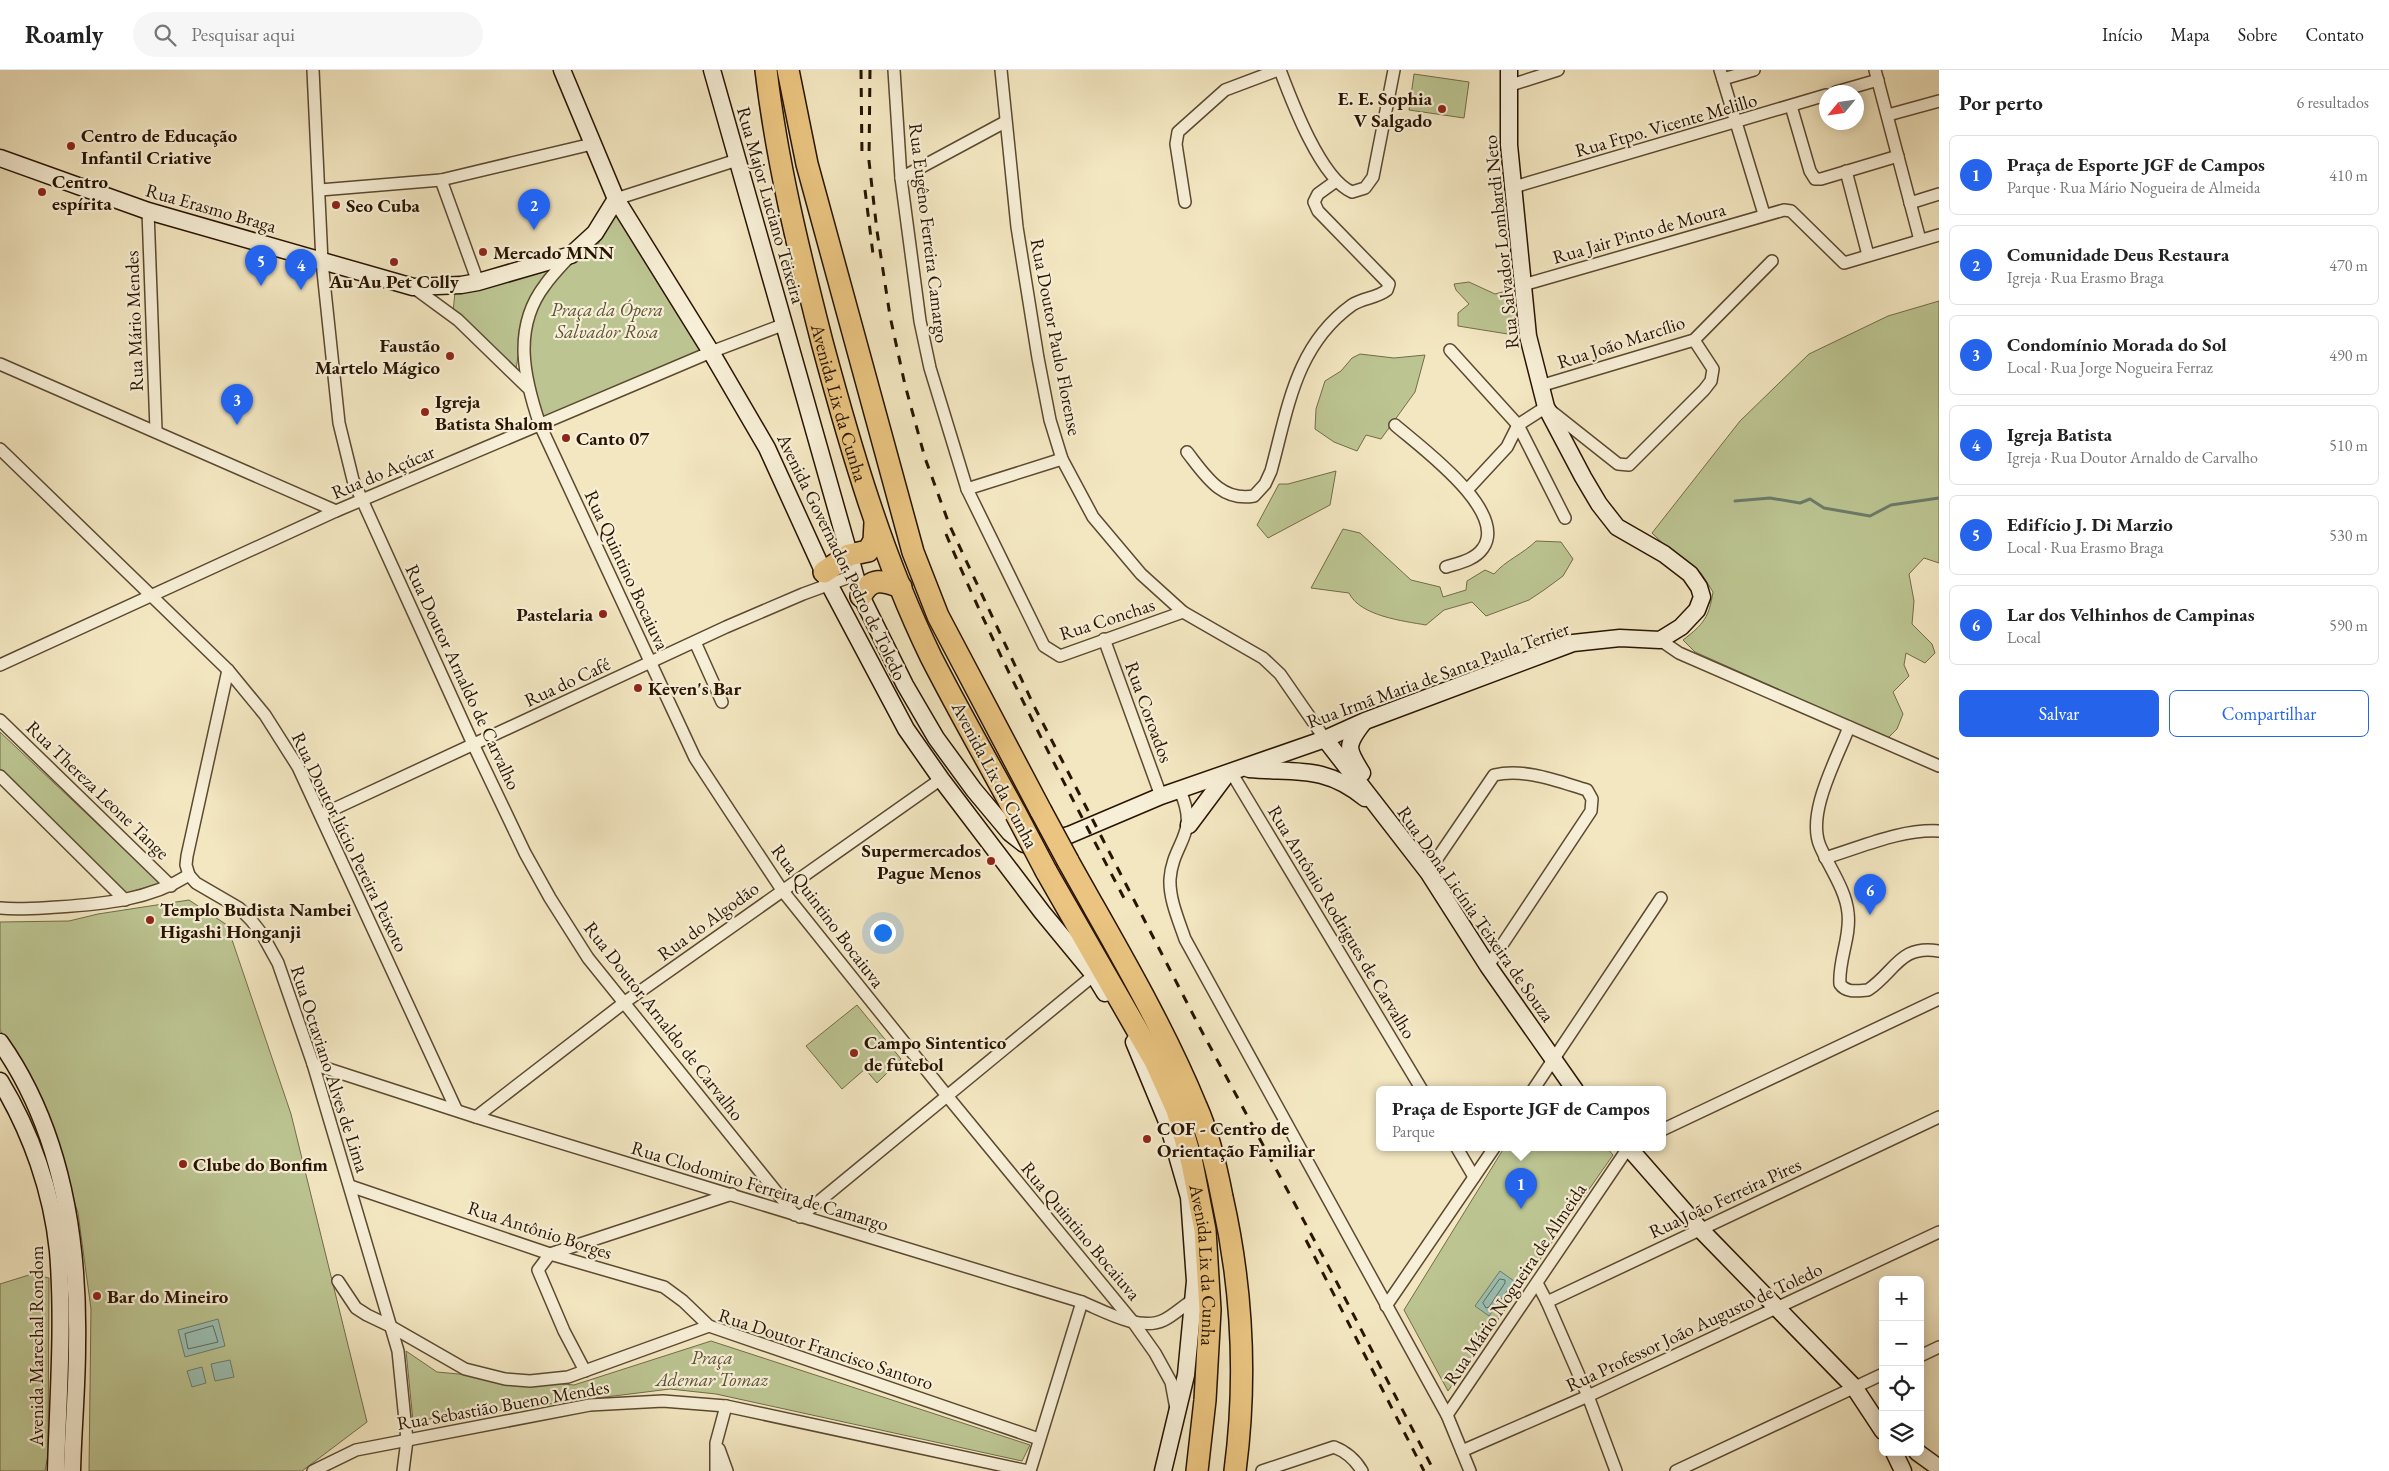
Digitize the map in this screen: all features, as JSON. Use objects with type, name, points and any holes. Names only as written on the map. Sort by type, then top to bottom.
[{"type":"highway","name":"Avenida Lix da Cunha","points":[[766,70],[780,169],[796,241],[848,439],[875,523],[931,656],[1046,871],[1118,992],[1155,1061],[1177,1110],[1192,1163],[1205,1230],[1210,1310],[1205,1400],[1197,1471]]},
{"type":"highway","name":"Avenida Lix da Cunha","points":[[788,70],[807,164],[913,552],[938,616],[1068,861],[1155,1016],[1196,1106],[1213,1158],[1232,1252],[1241,1334],[1242,1380],[1235,1471]]},
{"type":"highway","points":[[826,578],[852,565],[872,546],[875,523]]},
{"type":"highway","points":[[862,596],[871,583],[876,581],[882,580],[901,587]]},
{"type":"highway","points":[[1123,1022],[1155,1061]]},
{"type":"highway","points":[[1165,1083],[1189,1198]]},
{"type":"main road","name":"Avenida Governador Pedro de Toledo","points":[[562,70],[616,199],[712,352],[767,448],[826,578],[906,729],[941,779],[1042,912],[1094,975],[1123,1022],[1156,1092],[1189,1198],[1195,1282],[1186,1375],[1178,1416],[1163,1471]]},
{"type":"main road","name":"Rua Major Luciano Teixeira","points":[[712,70],[862,596],[909,693],[936,738],[974,790],[1010,834],[1024,844],[1032,845]]},
{"type":"main road","name":"Rua Salvador Lombardi Neto","points":[[1508,78],[1509,144],[1528,336],[1546,407],[1583,477],[1599,504],[1617,527],[1664,554],[1690,574],[1699,587],[1702,597],[1697,610],[1681,627],[1660,640]]},
{"type":"main road","name":"Rua Erasmo Braga","points":[[0,158],[148,211],[413,287],[461,285],[478,282],[572,255],[595,234],[616,199]]},
{"type":"main road","name":"Rua Irmã Maria de Santa Paula Terrier","points":[[1032,845],[1069,835],[1162,796],[1325,738],[1365,721],[1573,643],[1620,638],[1660,640]]},
{"type":"main road","points":[[1365,721],[1351,738],[1350,749],[1381,811]]},
{"type":"main road","name":"Rua Major Luciano Teixeira","points":[[906,729],[974,790]]},
{"type":"main road","name":"Rua Dona Licínia Teixeira de Souza","points":[[1325,738],[1428,872],[1488,966],[1572,1086]]},
{"type":"main road","points":[[1189,826],[1233,771],[1304,771],[1325,775],[1360,794],[1381,811]]},
{"type":"main road","points":[[0,1042],[26,1086],[47,1135],[60,1176],[70,1222],[78,1346],[72,1471]]},
{"type":"main road","name":"Avenida Marechal Rondom","points":[[0,1081],[19,1112],[33,1146],[44,1185],[58,1251],[60,1330],[56,1471]]},
{"type":"main road","points":[[1631,1151],[1700,1229],[1854,1387],[1879,1419]]},
{"type":"main road","points":[[1896,1456],[1903,1471]]},
{"type":"main road","points":[[1922,1456],[1939,1468]]},
{"type":"street","name":"Rua Doutor Arnaldo de Carvalho","points":[[313,70],[322,262],[341,439],[349,468],[473,744],[525,854],[550,898],[588,958],[798,1216]]},
{"type":"street","name":"Rua Eugêno Ferreira Camargo","points":[[894,70],[901,178],[920,321],[943,414],[967,489],[1044,646]]},
{"type":"street","name":"Rua Doutor Paulo Florense","points":[[1001,70],[1017,227],[1050,420],[1062,459],[1093,517],[1140,574],[1182,612],[1263,658],[1280,674],[1325,738]]},
{"type":"street","points":[[1185,202],[1176,144],[1178,132],[1225,90],[1279,70],[1303,124],[1336,181],[1344,189],[1352,192],[1365,188],[1373,177],[1394,70]]},
{"type":"street","points":[[1508,78],[1558,70]]},
{"type":"street","points":[[1754,70],[1721,75],[1764,214]]},
{"type":"street","points":[[1853,85],[1877,75],[1920,240]]},
{"type":"street","name":"Rua Ftpo. Vicente Melillo","points":[[1514,187],[1819,97]]},
{"type":"street","points":[[1888,116],[1939,101]]},
{"type":"street","points":[[1791,106],[1810,171],[1815,179],[1821,179],[1898,156]]},
{"type":"street","points":[[901,178],[1005,122]]},
{"type":"street","points":[[320,190],[441,180],[592,144]]},
{"type":"street","points":[[616,199],[737,160]]},
{"type":"street","points":[[1846,171],[1868,255],[1939,235]]},
{"type":"street","points":[[441,180],[478,282]]},
{"type":"street","points":[[1187,452],[1222,493],[1235,498],[1254,496],[1265,484],[1271,471],[1298,372],[1308,353],[1329,327],[1352,306],[1387,290],[1389,284],[1318,211],[1314,202],[1318,194],[1336,181]]},
{"type":"street","points":[[1910,203],[1939,194]]},
{"type":"street","name":"Rua Jair Pinto de Moura","points":[[1523,285],[1764,214],[1784,210],[1791,211],[1844,263],[1868,255]]},
{"type":"street","name":"Rua Mário Mendes","points":[[148,211],[156,430]]},
{"type":"street","name":"Rua Erasmo Braga","points":[[527,387],[524,350],[530,312],[544,285],[572,255]]},
{"type":"street","name":"Rua João Marcílio","points":[[1540,386],[1694,340],[1772,260]]},
{"type":"street","name":"Rua Erasmo Braga","points":[[413,287],[458,320],[527,387]]},
{"type":"street","name":"Rua do Açúcar","points":[[0,665],[336,511],[712,352],[785,324]]},
{"type":"street","points":[[1468,488],[1507,447],[1518,426],[1546,407],[1618,464],[1629,465],[1711,381],[1714,369],[1694,340]]},
{"type":"street","points":[[1450,350],[1518,426],[1565,518]]},
{"type":"street","points":[[0,364],[156,430],[336,511]]},
{"type":"street","name":"Rua Quintino Bocaiuva","points":[[527,387],[540,424],[695,758],[782,890],[948,1097],[1133,1322],[1155,1353],[1171,1382],[1178,1416]]},
{"type":"street","points":[[1395,425],[1468,488],[1486,522],[1486,542],[1483,548],[1470,559],[1446,567]]},
{"type":"street","name":"Rua Doutor lúcio Pereira Peixoto","points":[[0,449],[228,670],[265,715],[288,749],[321,815],[456,1109]]},
{"type":"street","points":[[967,489],[1062,459]]},
{"type":"street","name":"Rua do Café","points":[[321,815],[694,642],[826,578]]},
{"type":"street","name":"Rua Conchas","points":[[1044,646],[1060,656],[1182,612]]},
{"type":"street","name":"Rua Coroados","points":[[1104,639],[1162,796]]},
{"type":"street","points":[[1660,640],[1679,653],[1939,766]]},
{"type":"street","points":[[694,642],[722,702]]},
{"type":"street","points":[[0,908],[69,906],[125,900],[171,886],[188,875],[186,856],[228,670]]},
{"type":"street","name":"Rua Thereza Leone Tange","points":[[0,720],[171,886]]},
{"type":"street","points":[[1849,727],[1820,800],[1816,818],[1819,843],[1848,912],[1839,980],[1843,989],[1868,990],[1905,955],[1925,948],[1939,951]]},
{"type":"street","name":"Rua Antônio Rodrigues de Carvalho","points":[[1233,771],[1420,1086]]},
{"type":"street","points":[[1428,872],[1494,775],[1510,771],[1547,778],[1587,790],[1592,799],[1591,811],[1488,966]]},
{"type":"street","points":[[0,776],[125,900]]},
{"type":"street","name":"Rua do Algodão","points":[[476,1117],[625,1002],[941,779]]},
{"type":"street","points":[[1180,790],[1186,807],[1189,826],[1170,879],[1176,914],[1185,939],[1447,1415],[1470,1471]]},
{"type":"street","points":[[1826,858],[1898,835],[1921,830],[1939,831]]},
{"type":"street","name":"Rua Octaviano Alves de Lima","points":[[188,875],[196,883],[239,908],[262,934],[278,963],[313,1064],[398,1351],[407,1440],[403,1471]]},
{"type":"street","points":[[1536,1086],[1661,898]]},
{"type":"street","points":[[798,1216],[948,1097],[1094,975]]},
{"type":"street","points":[[1666,1128],[1939,999]]},
{"type":"street","name":"Rua Clodomiro Ferreira de Camargo","points":[[313,1064],[476,1117],[1082,1302],[1133,1322],[1155,1323],[1164,1320],[1193,1300]]},
{"type":"street","name":"Rua João Ferreira Pires","points":[[1547,1302],[1939,1117]]},
{"type":"street","points":[[1459,1151],[1474,1177]]},
{"type":"street","points":[[1386,1306],[1492,1151]]},
{"type":"street","name":"Rua Mário Nogueira de Almeida","points":[[1447,1415],[1626,1151]]},
{"type":"street","name":"Rua Antônio Borges","points":[[350,1186],[550,1254],[664,1287],[683,1301],[709,1326]]},
{"type":"street","points":[[585,1371],[564,1331],[538,1270],[550,1254],[732,1194]]},
{"type":"street","name":"Rua Professor João Augusto de Toledo","points":[[1462,1450],[1588,1396],[1939,1232]]},
{"type":"street","name":"Rua Doutor Francisco Santoro","points":[[338,1282],[356,1308],[465,1369],[505,1379],[530,1381],[568,1377],[709,1326],[1039,1439]]},
{"type":"street","points":[[1537,1282],[1588,1396],[1616,1471]]},
{"type":"street","points":[[1029,1471],[1082,1302]]},
{"type":"street","points":[[1924,1354],[1939,1347]]},
{"type":"street","points":[[1676,1471],[1879,1376]]},
{"type":"street","name":"Rua Sebastião Bueno Mendes","points":[[313,1471],[356,1450],[590,1405],[663,1401],[726,1406],[1029,1471]]},
{"type":"street","points":[[716,1471],[716,1443],[726,1406]]},
{"type":"street","points":[[716,1443],[727,1471]]},
{"type":"street","points":[[1262,1471],[1334,1447],[1346,1452],[1357,1462],[1362,1471]]},
{"type":"green space","points":[[1414,74],[1469,82],[1464,118],[1409,110]]},
{"type":"green space","name":"Praça da Ópera Salvador Rosa","points":[[614,204],[702,350],[545,418],[534,402],[527,332],[541,300],[563,270],[575,257],[599,243]]},
{"type":"green space","points":[[553,267],[532,294],[522,330],[516,369],[453,312],[455,292]]},
{"type":"green space","points":[[1469,282],[1495,294],[1517,288],[1522,322],[1514,335],[1458,326],[1458,313],[1469,304],[1456,290],[1454,284]]},
{"type":"green space","points":[[1939,301],[1939,563],[1924,558],[1909,574],[1914,601],[1912,624],[1932,644],[1935,653],[1925,663],[1906,653],[1904,665],[1909,676],[1893,692],[1903,714],[1897,729],[1888,738],[1695,652],[1683,640],[1701,624],[1710,608],[1713,592],[1701,573],[1678,558],[1652,533],[1740,421],[1809,354],[1888,316]]},
{"type":"green space","points":[[1360,354],[1394,358],[1425,355],[1415,392],[1381,439],[1366,435],[1357,451],[1334,442],[1315,429],[1316,409],[1325,381],[1341,371],[1352,358]]},
{"type":"green space","points":[[1336,471],[1330,505],[1268,538],[1257,525],[1279,484],[1288,484]]},
{"type":"green space","points":[[1343,529],[1360,533],[1411,580],[1440,587],[1443,597],[1466,590],[1467,581],[1485,570],[1494,574],[1536,541],[1561,542],[1573,559],[1563,576],[1529,600],[1486,616],[1472,602],[1444,610],[1426,625],[1394,619],[1372,612],[1362,607],[1349,593],[1311,588]]},
{"type":"green space","points":[[0,732],[160,883],[127,893],[0,771]]},
{"type":"green space","name":"Clube do Bonfim","points":[[189,900],[227,925],[291,1114],[367,1422],[302,1471],[89,1471],[91,1309],[78,1213],[34,1082],[0,1030],[0,922],[69,921],[98,914]]},
{"type":"green space","name":"Campo Sintentico de futebol","points":[[857,1005],[901,1059],[877,1083],[865,1069],[842,1089],[806,1046]]},
{"type":"green space","points":[[1502,1151],[1610,1151],[1613,1155],[1448,1391],[1404,1310]]},
{"type":"green space","points":[[32,1274],[49,1278],[48,1455],[45,1471],[0,1471],[0,1284]]},
{"type":"green space","name":"Praça Ademar Tomaz","points":[[711,1341],[1030,1445],[1022,1461],[716,1394],[670,1389],[413,1421],[406,1351],[437,1372],[574,1385]]},
{"type":"water","points":[[1500,1271],[1514,1281],[1489,1316],[1475,1306]]},
{"type":"water","points":[[218,1319],[225,1346],[185,1357],[178,1330]]},
{"type":"water","points":[[230,1360],[234,1377],[215,1381],[211,1364]]},
{"type":"water","points":[[202,1367],[206,1383],[192,1387],[187,1371]]},
{"type":"waterway","points":[[1735,501],[1770,498],[1800,503],[1810,499],[1824,508],[1870,516],[1891,505],[1939,498]]},
{"type":"railway","points":[[861,70],[862,155]]},
{"type":"railway","points":[[870,70],[869,161],[890,316],[905,385],[925,458],[949,524],[1034,706],[1200,1028],[1332,1273],[1434,1471]]},
{"type":"railway","points":[[865,190],[873,254]]},
{"type":"railway","points":[[946,534],[1010,674],[1055,766],[1126,902]]},
{"type":"railway","points":[[1306,1240],[1424,1471]]},
{"type":"place","name":"E. E. Sophia V Salgado","points":[[1442,109]]},
{"type":"place","name":"Centro de Educação Infantil Criative","points":[[71,146]]},
{"type":"place","name":"Centro espírita","points":[[42,192]]},
{"type":"place","name":"Seo Cuba","points":[[336,205]]},
{"type":"place","name":"Comunidade Deus Restaura","points":[[534,230]]},
{"type":"place","name":"Mercado MNN","points":[[483,252]]},
{"type":"place","name":"Au Au Pet Colly","points":[[394,262]]},
{"type":"place","name":"Edifício J. Di Marzio","points":[[261,286]]},
{"type":"place","name":"Igreja Batista","points":[[301,290]]},
{"type":"place","name":"Faustão Martelo Mágico","points":[[450,356]]},
{"type":"place","name":"Igreja Batista Shalom","points":[[425,412]]},
{"type":"place","name":"Condomínio Morada do Sol","points":[[237,425]]},
{"type":"place","name":"Canto 07","points":[[566,438]]},
{"type":"place","name":"Pastelaria","points":[[603,614]]},
{"type":"place","name":"Keven's Bar","points":[[638,688]]},
{"type":"place","name":"Supermercados Pague Menos","points":[[991,861]]},
{"type":"place","name":"Lar dos Velhinhos de Campinas","points":[[1870,915]]},
{"type":"place","name":"Templo Budista Nambei Higashi Honganji","points":[[150,920]]},
{"type":"place","name":"Campo Sintentico de futebol","points":[[854,1053]]},
{"type":"place","name":"COF - Centro de Orientação Familiar","points":[[1147,1139]]},
{"type":"place","name":"Clube do Bonfim","points":[[183,1164]]},
{"type":"place","name":"Praça de Esporte JGF de Campos","points":[[1521,1209]]},
{"type":"place","name":"Bar do Mineiro","points":[[97,1296]]}]
